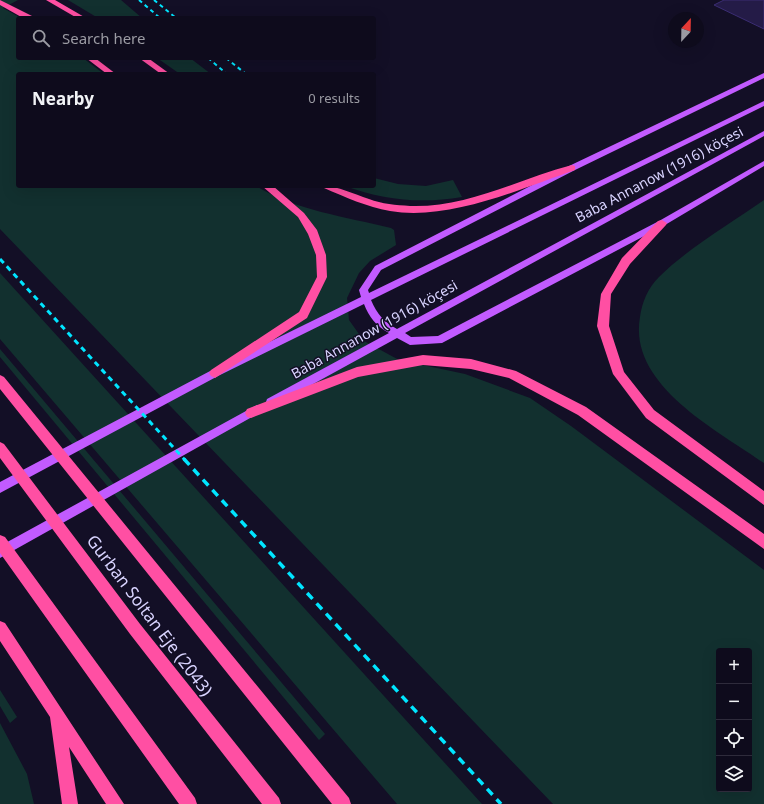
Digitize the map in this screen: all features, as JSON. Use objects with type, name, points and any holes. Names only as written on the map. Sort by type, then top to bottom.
[{"type":"highway","points":[[50,0],[78,16]]},
{"type":"highway","points":[[0,2],[25,16]]},
{"type":"highway","points":[[93,60],[109,72]]},
{"type":"highway","points":[[147,60],[163,72]]},
{"type":"highway","points":[[331,188],[356,199],[392,208],[437,208],[482,196],[572,168]]},
{"type":"highway","points":[[215,373],[303,314],[322,277],[321,255],[313,233],[301,215],[269,188]]},
{"type":"highway","points":[[662,223],[626,262],[606,294],[603,326],[619,374],[650,414],[764,498]]},
{"type":"highway","points":[[251,413],[357,372],[423,360],[471,364],[512,374],[582,411],[764,542]]},
{"type":"highway","points":[[0,380],[343,804]]},
{"type":"highway","name":"Gurban Soltan Eje (2043)","points":[[0,448],[135,629],[273,804]]},
{"type":"highway","points":[[0,542],[189,804]]},
{"type":"highway","points":[[0,628],[116,804]]},
{"type":"highway","points":[[56,714],[70,804]]},
{"type":"main road","points":[[764,75],[572,168],[378,268],[363,290],[372,314],[384,326],[410,341],[439,340],[495,312],[662,223],[764,163]]},
{"type":"main road","name":"Baba Annanow (1916) köçesi","points":[[0,488],[215,373],[764,103]]},
{"type":"main road","name":"Baba Annanow (1916) köçesi","points":[[0,552],[764,133]]},
{"type":"green space","points":[[0,0],[18,0],[3,8],[17,16],[16,16],[16,60],[86,60],[101,72],[16,72],[16,188],[260,188],[304,207],[391,228],[394,230],[396,245],[370,261],[359,273],[347,298],[349,320],[364,341],[399,360],[465,374],[530,398],[571,426],[764,570],[764,804],[553,804],[0,229]]},
{"type":"green space","points":[[68,0],[121,0],[140,16],[95,16]]},
{"type":"green space","points":[[160,60],[193,60],[208,72],[177,72]]},
{"type":"green space","points":[[376,178],[398,184],[426,186],[453,180],[462,197],[417,200],[374,195],[351,188],[376,188]]},
{"type":"green space","points":[[764,200],[764,463],[701,420],[680,403],[662,384],[648,364],[640,341],[640,317],[646,296],[659,277],[696,246]]},
{"type":"green space","points":[[0,273],[482,804],[397,804],[0,339]]},
{"type":"green space","points":[[0,349],[325,734],[319,740],[0,357]]},
{"type":"green space","points":[[0,690],[17,717],[10,723],[0,706]]},
{"type":"green space","points":[[0,723],[27,774],[34,804],[0,804]]},
{"type":"building","points":[[724,0],[764,0],[764,29],[714,5]]},
{"type":"railway","points":[[139,0],[158,16]]},
{"type":"railway","points":[[154,0],[174,16]]},
{"type":"railway","points":[[210,60],[225,72]]},
{"type":"railway","points":[[228,60],[244,72]]},
{"type":"railway","points":[[0,259],[185,460]]},
{"type":"railway","points":[[184,459],[501,804]]}]
